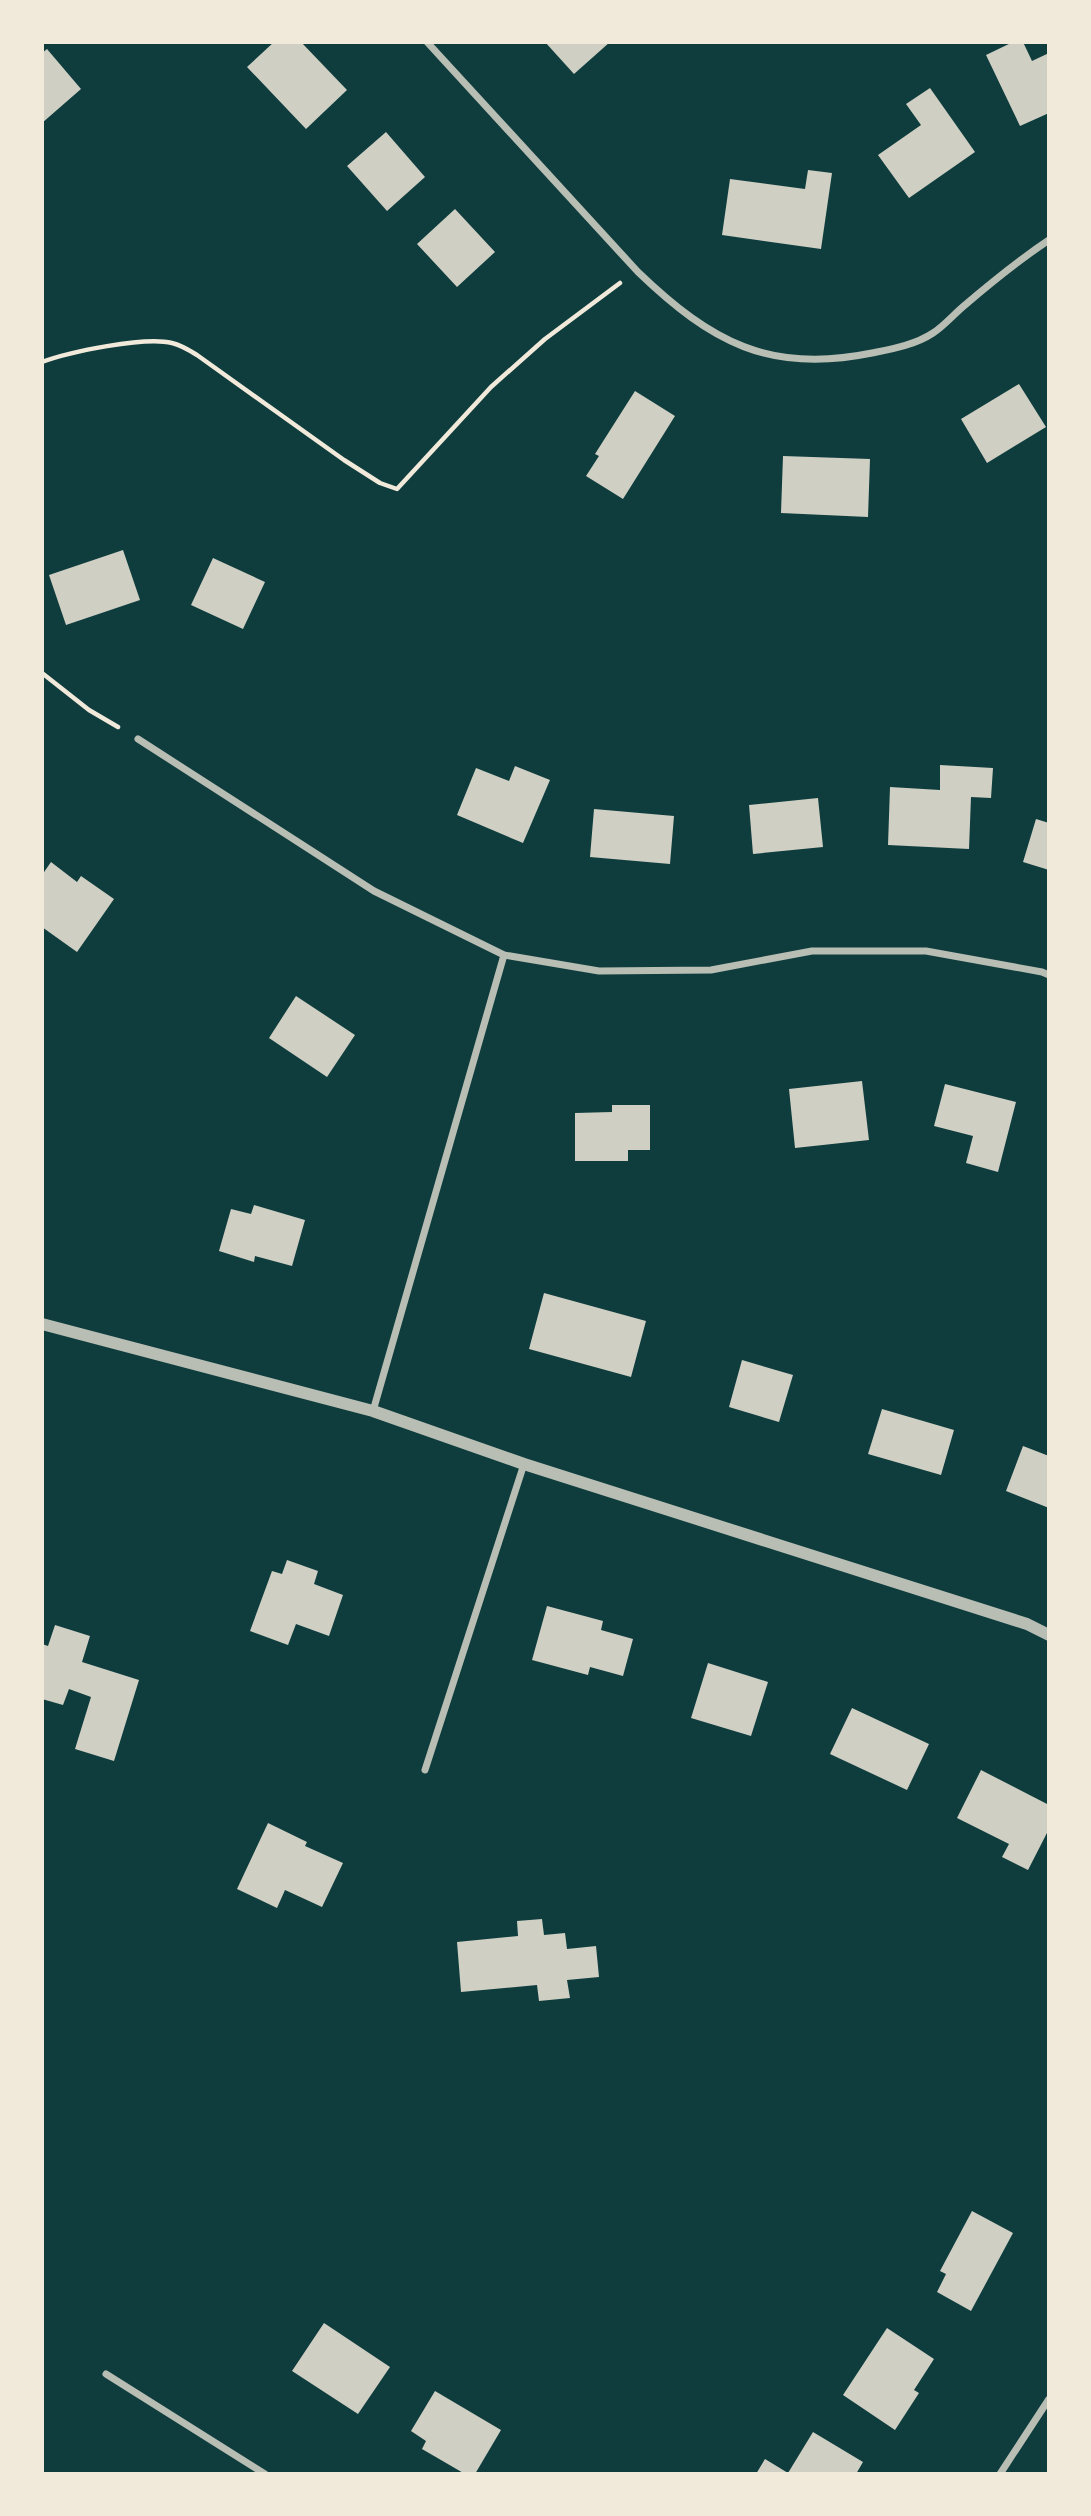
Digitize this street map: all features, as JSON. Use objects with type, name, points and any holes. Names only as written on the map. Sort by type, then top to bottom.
[{"type":"street","points":[[427,42],[637,270],[673,305],[739,347],[809,360],[858,356],[902,347],[932,334],[1015,264],[1049,240]]},
{"type":"street","points":[[138,739],[374,891],[504,955],[599,971],[711,970],[812,950],[926,951],[1049,975]]},
{"type":"street","points":[[373,1411],[504,955]]},
{"type":"street","points":[[42,1324],[373,1411],[524,1464],[1027,1624],[1049,1635]]},
{"type":"street","points":[[425,1770],[524,1464]]},
{"type":"street","points":[[106,2374],[265,2474]]},
{"type":"street","points":[[1000,2474],[1049,2399]]},
{"type":"path","points":[[42,362],[55,357],[130,344],[163,341],[174,343],[197,355],[344,460],[380,483],[397,489],[491,387],[545,339],[637,270]]},
{"type":"path","points":[[42,673],[89,710],[138,739]]},
{"type":"building","points":[[274,42],[301,42],[347,90],[306,129],[247,67]]},
{"type":"building","points":[[545,42],[610,42],[574,74]]},
{"type":"building","points":[[1013,42],[1023,42],[1032,61],[1049,53],[1049,113],[1020,126],[986,55]]},
{"type":"building","points":[[47,49],[81,89],[42,123],[42,53]]},
{"type":"building","points":[[930,88],[975,152],[909,198],[878,155],[921,125],[906,104]]},
{"type":"building","points":[[386,132],[425,177],[387,211],[347,166]]},
{"type":"building","points":[[808,170],[832,173],[821,249],[722,235],[730,179],[805,189]]},
{"type":"building","points":[[455,209],[495,252],[457,287],[417,244]]},
{"type":"building","points":[[1019,384],[1046,427],[987,463],[961,419]]},
{"type":"building","points":[[635,391],[675,416],[623,499],[586,476],[599,456],[595,454]]},
{"type":"building","points":[[783,456],[870,459],[868,517],[781,513]]},
{"type":"building","points":[[123,550],[140,600],[66,625],[49,575]]},
{"type":"building","points":[[213,558],[265,582],[243,629],[191,605]]},
{"type":"building","points":[[940,765],[993,768],[991,798],[971,797],[969,849],[888,845],[890,787],[940,790]]},
{"type":"building","points":[[515,766],[550,780],[523,843],[457,815],[476,768],[509,781]]},
{"type":"building","points":[[818,798],[823,847],[753,854],[749,805]]},
{"type":"building","points":[[594,809],[674,816],[670,864],[590,857]]},
{"type":"building","points":[[1036,819],[1049,823],[1049,870],[1023,862]]},
{"type":"building","points":[[51,862],[77,882],[81,876],[114,899],[77,952],[42,927],[42,875]]},
{"type":"building","points":[[296,996],[355,1035],[327,1077],[269,1038]]},
{"type":"building","points":[[862,1081],[869,1140],[795,1148],[789,1089]]},
{"type":"building","points":[[945,1084],[1016,1102],[998,1172],[966,1163],[973,1136],[934,1126]]},
{"type":"building","points":[[612,1105],[650,1105],[650,1150],[628,1150],[628,1161],[575,1161],[575,1113],[612,1112]]},
{"type":"building","points":[[254,1205],[305,1220],[292,1266],[255,1256],[254,1262],[219,1251],[231,1209],[251,1214]]},
{"type":"building","points":[[544,1293],[646,1321],[631,1377],[529,1349]]},
{"type":"building","points":[[742,1360],[793,1375],[779,1422],[729,1407]]},
{"type":"building","points":[[882,1409],[954,1430],[941,1475],[868,1454]]},
{"type":"building","points":[[1023,1446],[1049,1456],[1049,1508],[1006,1491]]},
{"type":"building","points":[[287,1560],[318,1571],[314,1584],[343,1595],[329,1636],[296,1624],[288,1645],[250,1631],[272,1571],[282,1574]]},
{"type":"building","points":[[547,1606],[603,1621],[601,1630],[633,1639],[623,1676],[590,1667],[588,1675],[532,1660]]},
{"type":"building","points":[[55,1625],[90,1636],[82,1662],[139,1680],[114,1761],[75,1749],[91,1697],[69,1689],[63,1705],[42,1699],[42,1644],[48,1646]]},
{"type":"building","points":[[708,1663],[768,1682],[751,1736],[691,1718]]},
{"type":"building","points":[[852,1708],[929,1744],[907,1790],[830,1754]]},
{"type":"building","points":[[981,1770],[1049,1805],[1049,1829],[1028,1870],[1002,1857],[1009,1844],[957,1818]]},
{"type":"building","points":[[268,1823],[307,1842],[305,1846],[343,1863],[322,1907],[285,1890],[277,1908],[237,1889]]},
{"type":"building","points":[[542,1919],[544,1935],[565,1933],[567,1949],[596,1946],[599,1977],[567,1980],[570,1998],[539,2001],[537,1985],[461,1992],[457,1942],[518,1936],[517,1921]]},
{"type":"building","points":[[972,2211],[1013,2233],[971,2311],[937,2292],[946,2274],[940,2271]]},
{"type":"building","points":[[324,2323],[390,2367],[358,2414],[292,2371]]},
{"type":"building","points":[[887,2328],[934,2359],[914,2390],[919,2393],[895,2430],[843,2395]]},
{"type":"building","points":[[435,2391],[501,2430],[475,2474],[465,2474],[422,2449],[426,2441],[411,2431]]},
{"type":"building","points":[[813,2432],[863,2462],[856,2474],[756,2474],[765,2459],[788,2473]]}]
